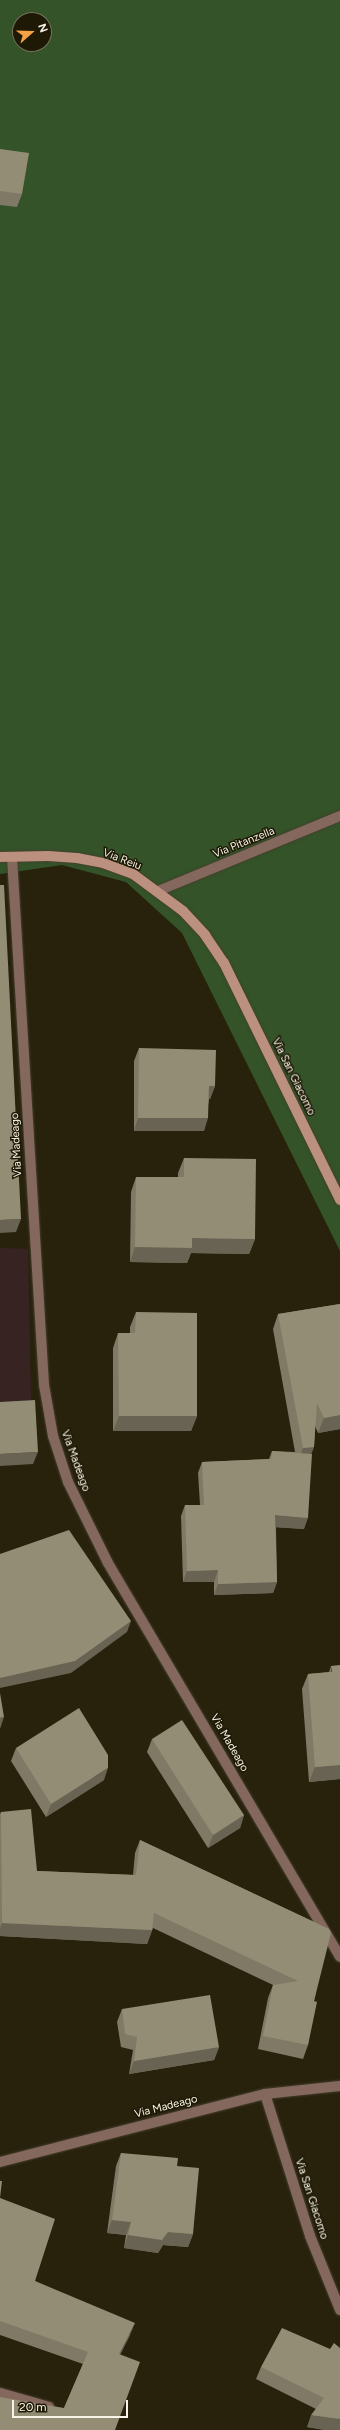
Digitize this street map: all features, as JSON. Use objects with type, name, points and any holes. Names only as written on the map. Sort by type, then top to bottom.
[{"type":"street","name":"Via Pitanzella","points":[[158,891],[340,816]]},
{"type":"street","name":"Via Madeago","points":[[12,856],[44,1385],[53,1436],[68,1482],[108,1563],[340,1957]]},
{"type":"street","name":"Via Reiu","points":[[0,857],[77,858],[103,864],[133,874],[158,891],[183,911],[200,930],[224,963]]},
{"type":"street","name":"Via San Giacomo","points":[[224,963],[340,1200]]},
{"type":"street","name":"Via Madeago","points":[[0,2162],[265,2094],[340,2086]]},
{"type":"street","name":"Via San Giacomo","points":[[265,2094],[310,2236],[340,2310]]},
{"type":"street","points":[[0,2393],[49,2407]]},
{"type":"shaded area","points":[[0,1248],[28,1249],[31,1400],[0,1404]]},
{"type":"green space","points":[[0,0],[340,0],[340,1251],[182,933],[126,882],[62,865],[0,874]]},
{"type":"building","points":[[0,149],[29,153],[22,194],[0,191]]},
{"type":"building","points":[[0,885],[4,885],[21,1219],[0,1220]]},
{"type":"building","points":[[139,1048],[216,1050],[215,1086],[209,1086],[208,1118],[138,1118]]},
{"type":"building","points":[[184,1158],[256,1159],[255,1239],[192,1238],[192,1248],[135,1247],[136,1177],[184,1177]]},
{"type":"building","points":[[340,1304],[340,1415],[324,1418],[317,1403],[314,1447],[303,1448],[278,1314]]},
{"type":"building","points":[[136,1312],[197,1313],[197,1416],[119,1416],[118,1333],[135,1333]]},
{"type":"building","points":[[35,1400],[38,1452],[0,1454],[0,1402]]},
{"type":"building","points":[[272,1451],[312,1454],[308,1518],[275,1515],[277,1582],[218,1584],[218,1570],[187,1571],[185,1505],[204,1505],[202,1462],[271,1459]]},
{"type":"building","points":[[69,1530],[131,1621],[75,1661],[0,1678],[0,1554]]},
{"type":"building","points":[[340,1665],[340,1765],[315,1767],[308,1674],[332,1672],[331,1666]]},
{"type":"building","points":[[0,1693],[4,1717],[0,1718]]},
{"type":"building","points":[[79,1708],[108,1755],[108,1768],[51,1804],[16,1748]]},
{"type":"building","points":[[182,1720],[244,1815],[213,1835],[152,1739]]},
{"type":"building","points":[[31,1809],[37,1871],[136,1875],[140,1840],[329,1929],[331,1933],[314,2001],[317,2002],[308,2045],[263,2036],[273,1985],[298,1981],[154,1913],[152,1930],[2,1923],[1,1812]]},
{"type":"building","points":[[210,1995],[219,2047],[134,2061],[137,2037],[125,2034],[122,2009]]},
{"type":"building","points":[[121,2153],[178,2158],[177,2166],[199,2168],[193,2234],[168,2232],[162,2240],[128,2235],[131,2222],[112,2220]]},
{"type":"building","points":[[0,2181],[2,2181],[0,2198]]},
{"type":"building","points":[[0,2198],[55,2219],[35,2281],[135,2323],[119,2354],[140,2362],[115,2430],[0,2430],[0,2397],[64,2408],[88,2352],[0,2321]]},
{"type":"building","points":[[282,2328],[330,2349],[334,2343],[340,2348],[340,2419],[311,2415],[324,2398],[261,2367]]}]
